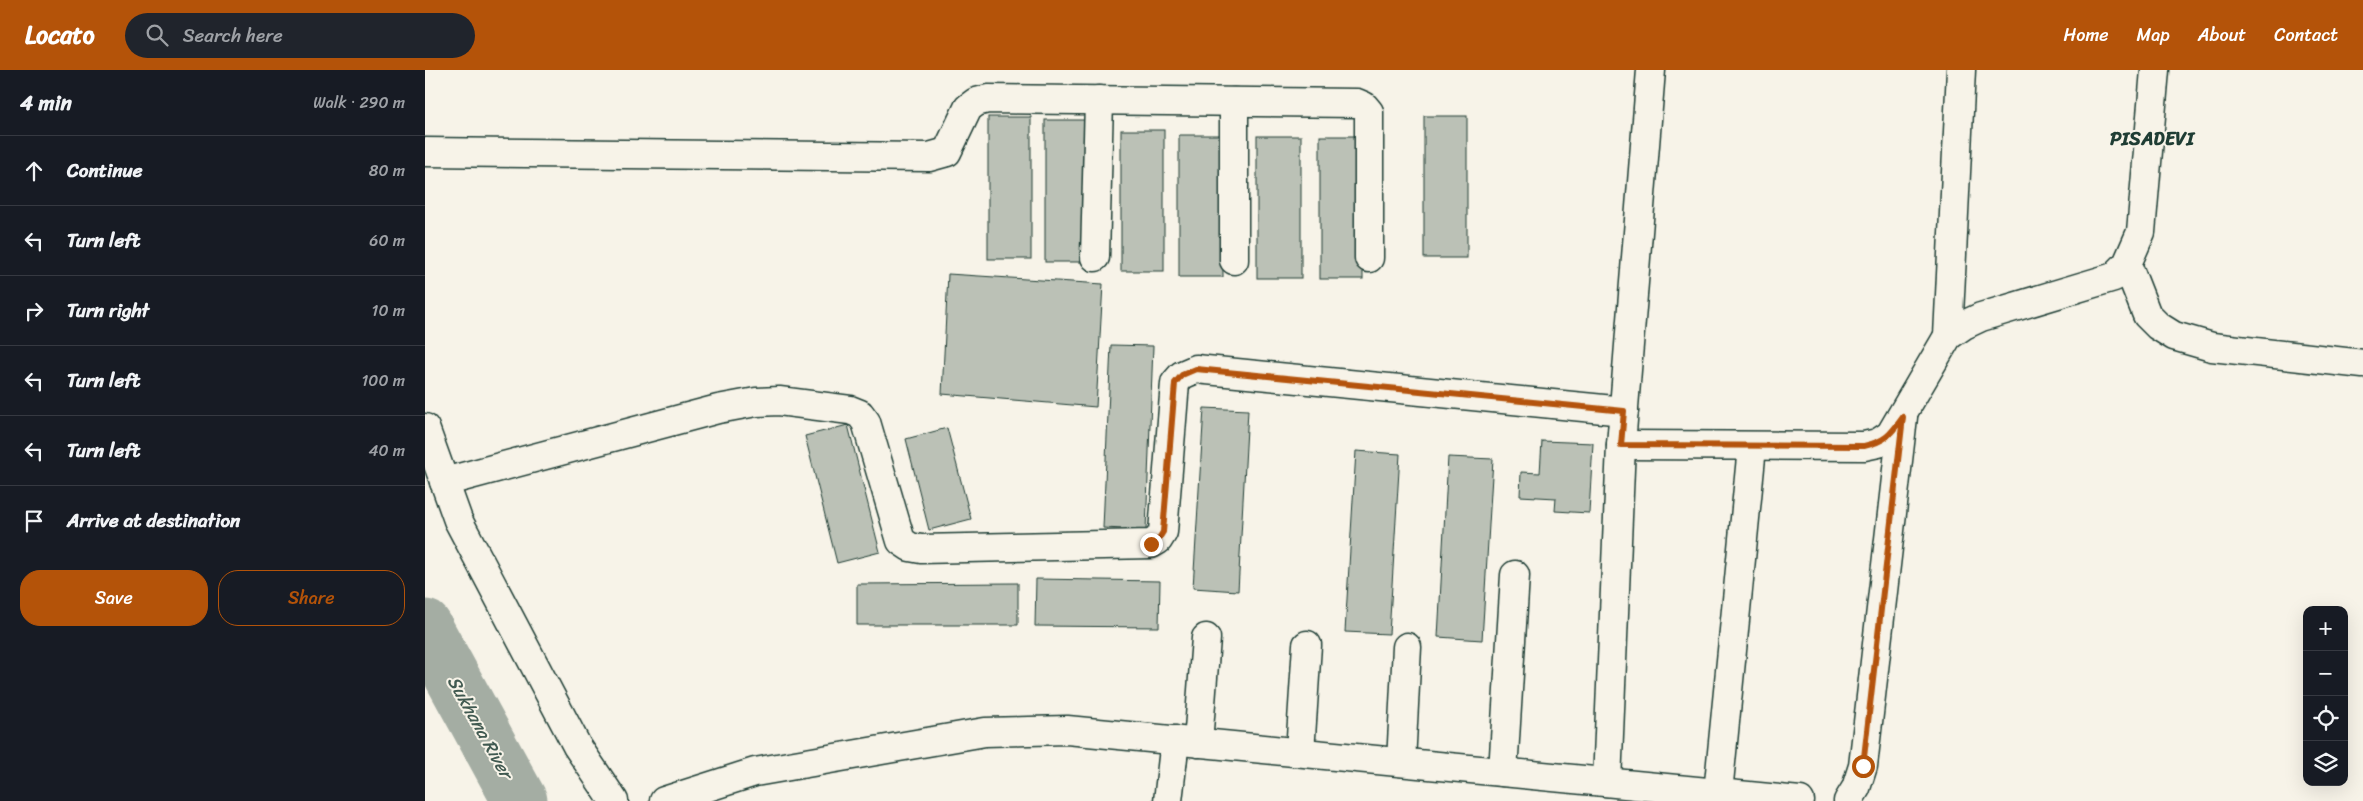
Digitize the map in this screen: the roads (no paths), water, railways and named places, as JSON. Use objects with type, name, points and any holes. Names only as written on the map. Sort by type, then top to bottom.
[{"type":"street","points":[[1607,782],[1621,445],[1651,70]]},
{"type":"street","points":[[1948,336],[1961,70]]},
{"type":"street","points":[[1621,445],[1864,446],[1878,443],[1891,435],[1948,336],[1964,324],[1981,317],[2114,277],[2127,264],[2141,232],[2155,70]]},
{"type":"street","points":[[425,152],[929,157],[940,156],[947,152],[968,108],[976,102],[987,99],[1357,103],[1364,106],[1369,112],[1369,258]]},
{"type":"street","points":[[1095,257],[1099,100]]},
{"type":"street","points":[[1233,102],[1235,260]]},
{"type":"street","points":[[2127,264],[2147,315],[2158,326],[2174,336],[2212,347],[2363,364]]},
{"type":"street","points":[[444,482],[718,409],[756,402],[779,401],[850,410],[860,414],[867,422],[901,541],[910,547],[921,549],[1151,544],[1158,540],[1163,532],[1175,383],[1182,375],[1196,369],[1624,411]]},
{"type":"street","points":[[1848,801],[1856,788],[1863,766],[1903,417]]},
{"type":"street","points":[[425,428],[458,520],[567,728],[614,801]]},
{"type":"street","points":[[1718,793],[1752,447]]},
{"type":"street","points":[[1503,772],[1515,575]]},
{"type":"street","points":[[1169,801],[1186,741],[1205,638]]},
{"type":"street","points":[[1300,752],[1307,645]]},
{"type":"street","points":[[1401,762],[1407,647]]},
{"type":"street","points":[[664,801],[755,772],[985,732],[1067,730],[1800,801]]},
{"type":"waterway","name":"Sukhana River","points":[[425,627],[520,801]]},
{"type":"district","name":"PISADEVI","points":[[2152,138]]}]
